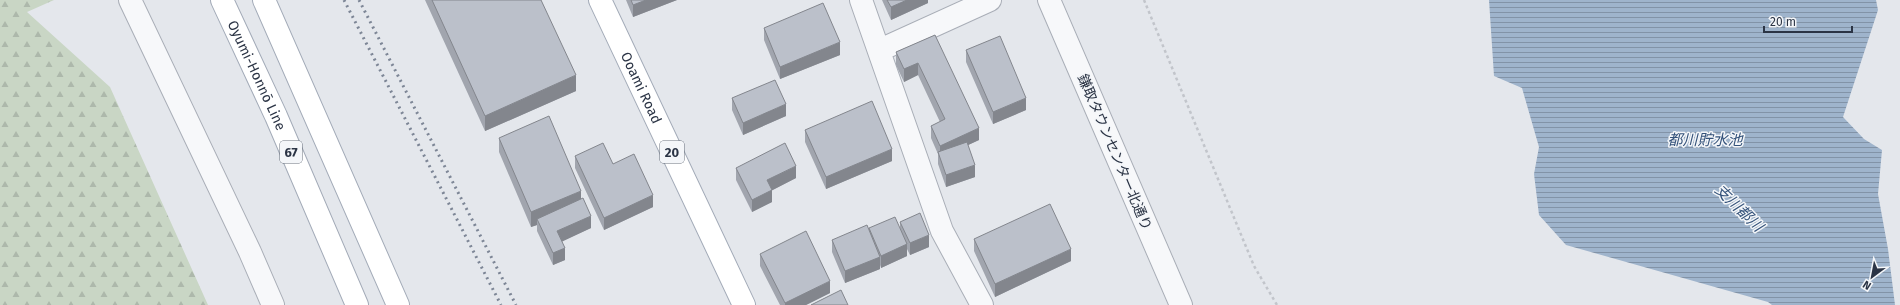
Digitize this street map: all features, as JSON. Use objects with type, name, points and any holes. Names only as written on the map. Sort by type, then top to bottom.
[{"type":"main road","name":"Oyumi-Honnō Line","points":[[222,0],[276,116],[357,305]]},
{"type":"main road","points":[[264,0],[398,305]]},
{"type":"main road","name":"Ooami Road","points":[[600,0],[744,305]]},
{"type":"street","points":[[130,0],[250,252],[273,305]]},
{"type":"street","points":[[860,0],[880,50],[942,231],[982,305]]},
{"type":"street","points":[[880,50],[990,0]]},
{"type":"street","name":"鎌取タウンセンター北通り","points":[[1049,0],[1181,305]]},
{"type":"path","points":[[1144,0],[1254,266],[1277,305]]},
{"type":"green space","points":[[0,0],[54,0],[27,12],[110,87],[208,305],[0,305]]},
{"type":"water","name":"都川貯水池","points":[[1489,0],[1876,0],[1878,10],[1843,117],[1864,139],[1882,150],[1878,194],[1888,249],[1895,305],[1772,305],[1768,302],[1566,245],[1539,215],[1534,174],[1539,147],[1522,88],[1494,76]]},
{"type":"building","points":[[432,0],[541,0],[576,75],[485,116]]},
{"type":"building","points":[[631,0],[646,0],[633,5]]},
{"type":"building","points":[[887,0],[907,0],[891,7]]},
{"type":"building","points":[[823,3],[840,42],[780,67],[764,28]]},
{"type":"building","points":[[935,35],[979,128],[940,146],[931,126],[945,119],[918,63],[904,69],[896,52]]},
{"type":"building","points":[[1000,36],[1026,98],[993,112],[966,50]]},
{"type":"building","points":[[775,80],[786,104],[743,123],[732,98]]},
{"type":"building","points":[[872,101],[892,149],[826,177],[805,130]]},
{"type":"building","points":[[549,116],[581,191],[531,212],[499,138]]},
{"type":"building","points":[[967,142],[975,165],[946,175],[938,152]]},
{"type":"building","points":[[603,143],[613,164],[634,154],[653,195],[604,218],[575,156]]},
{"type":"building","points":[[785,143],[796,166],[767,180],[772,190],[752,200],[736,168]]},
{"type":"building","points":[[583,198],[591,216],[557,231],[565,248],[553,253],[537,219]]},
{"type":"building","points":[[1050,204],[1071,249],[995,284],[974,239]]},
{"type":"building","points":[[920,213],[929,235],[910,243],[900,222]]},
{"type":"building","points":[[895,217],[907,244],[881,256],[869,228]]},
{"type":"building","points":[[867,225],[880,257],[845,271],[832,240]]},
{"type":"building","points":[[806,231],[830,281],[785,303],[760,254]]},
{"type":"building","points":[[841,290],[848,305],[811,305]]},
{"type":"railway","points":[[344,0],[501,305]]},
{"type":"railway","points":[[359,0],[516,305]]},
{"type":"water label","name":"支川都川","points":[[1739,208]]}]
